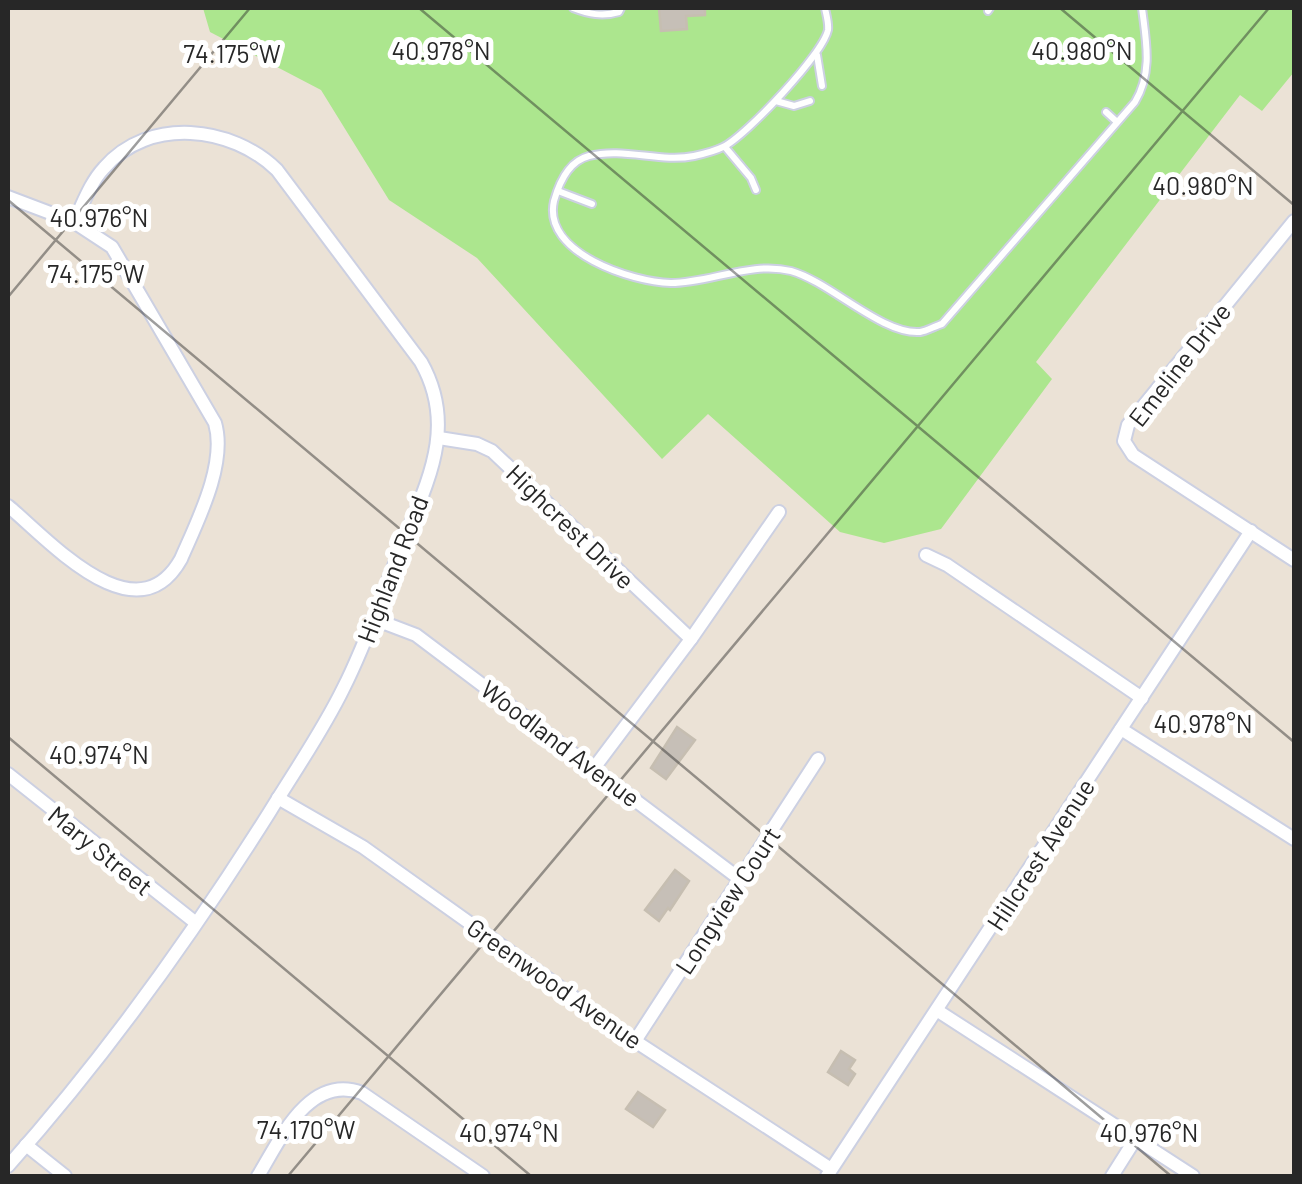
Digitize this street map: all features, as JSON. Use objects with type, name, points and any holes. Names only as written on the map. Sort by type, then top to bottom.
[{"type":"street","name":"Highland Road","points":[[8,1166],[79,1086],[196,923],[342,691],[374,618],[435,458],[439,438],[437,396],[421,362],[277,170],[250,148],[232,140],[193,133],[139,142],[102,170],[74,222]]},
{"type":"street","points":[[8,197],[74,222],[119,256],[215,424],[219,456],[175,570],[157,584],[133,590],[103,583],[8,506]]},
{"type":"street","name":"Emeline Drive","points":[[1294,220],[1125,433],[1127,449],[1133,455],[1294,560]]},
{"type":"street","name":"Highcrest Drive","points":[[439,438],[477,444],[492,452],[691,639]]},
{"type":"street","points":[[594,768],[780,512]]},
{"type":"street","name":"Hillcrest Avenue","points":[[829,1173],[1251,531]]},
{"type":"street","points":[[926,555],[948,565],[1142,698]]},
{"type":"street","name":"Woodland Avenue","points":[[374,618],[416,636],[741,880]]},
{"type":"street","points":[[1122,729],[1294,839]]},
{"type":"street","name":"Longview Court","points":[[635,1041],[818,758]]},
{"type":"street","name":"Mary Street","points":[[8,774],[196,923]]},
{"type":"street","name":"Greenwood Avenue","points":[[278,798],[363,846],[635,1041],[829,1173]]},
{"type":"street","points":[[938,1011],[1192,1176]]},
{"type":"street","points":[[258,1176],[298,1112],[320,1095],[344,1089],[362,1093],[482,1176]]},
{"type":"street","points":[[1112,1176],[1136,1138]]},
{"type":"street","points":[[26,1145],[65,1176]]},
{"type":"lane","points":[[573,8],[608,16],[622,8]]},
{"type":"lane","points":[[825,8],[828,28],[817,55],[726,147],[693,156],[620,152],[586,156],[563,174],[552,207],[562,238],[584,258],[646,280],[673,283],[750,270],[788,270],[903,330],[922,332],[942,324],[953,313],[1146,84],[1142,8]]},
{"type":"lane","points":[[817,55],[822,86]]},
{"type":"lane","points":[[774,101],[794,106],[810,101]]},
{"type":"lane","points":[[1106,112],[1117,122]]},
{"type":"lane","points":[[726,147],[756,190]]},
{"type":"lane","points":[[558,191],[592,204]]},
{"type":"green space","points":[[203,8],[1294,8],[1294,72],[1262,111],[1240,95],[1036,362],[1052,379],[941,529],[884,543],[840,532],[708,414],[662,459],[477,258],[389,200],[321,90],[210,32]]},
{"type":"building","points":[[659,8],[705,8],[705,15],[686,16],[687,29],[661,31]]},
{"type":"building","points":[[677,727],[695,740],[666,779],[651,768]]},
{"type":"building","points":[[675,870],[689,881],[659,921],[645,910]]},
{"type":"building","points":[[841,1051],[855,1060],[849,1069],[855,1074],[848,1085],[828,1072]]},
{"type":"building","points":[[638,1092],[665,1110],[653,1127],[626,1109]]}]
